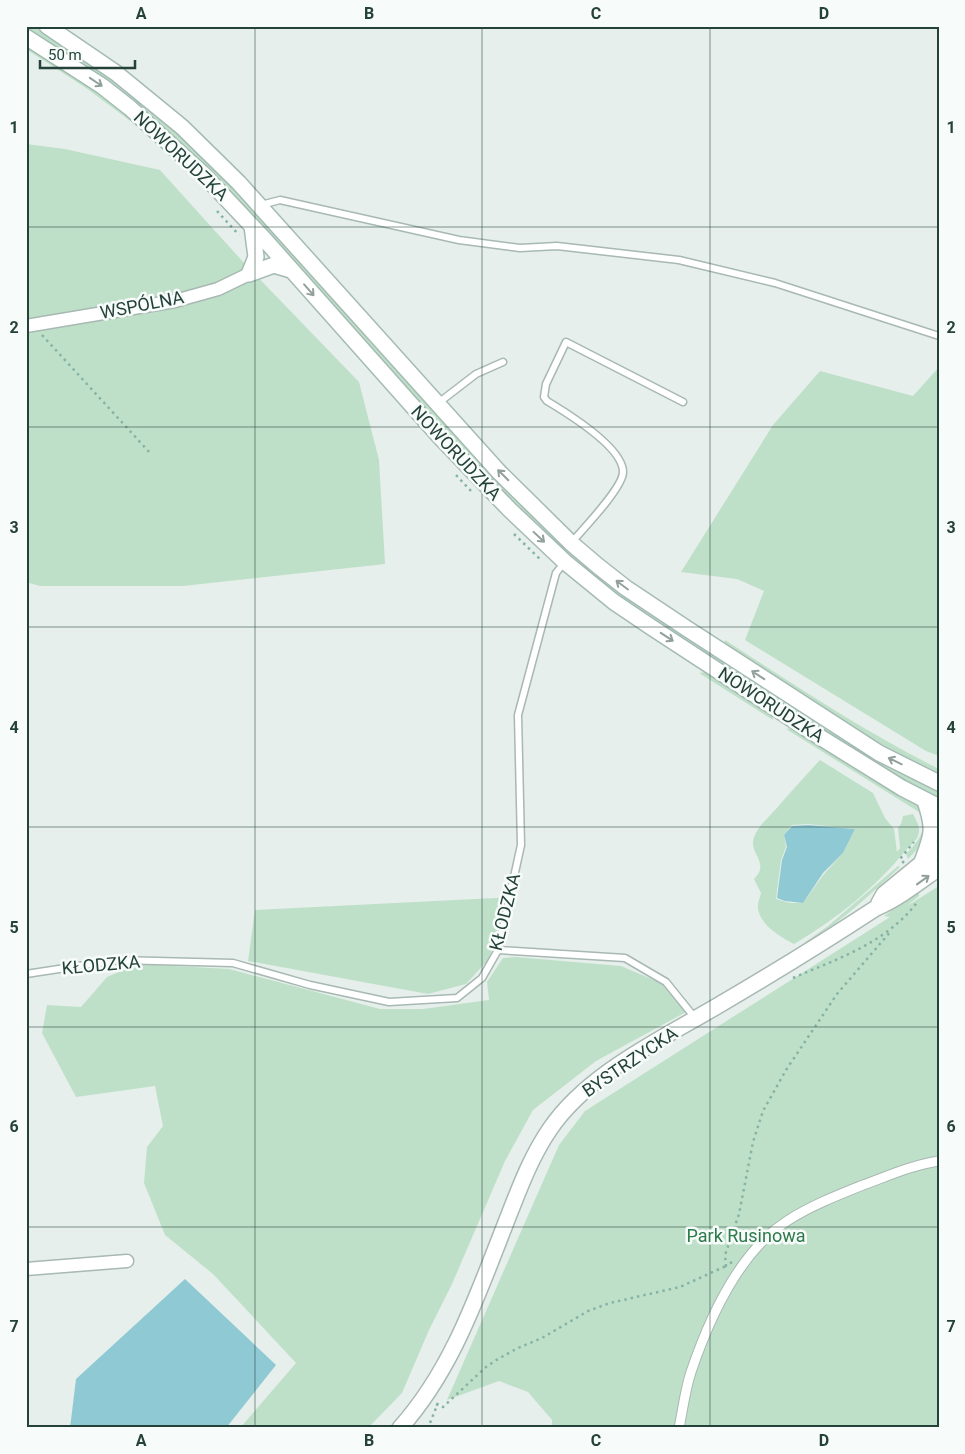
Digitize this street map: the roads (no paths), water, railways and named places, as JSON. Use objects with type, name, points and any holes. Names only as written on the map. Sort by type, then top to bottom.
[{"type":"main road","name":"NOWORUDZKA","points":[[47,26],[116,73],[182,127],[240,183],[499,472],[571,543],[626,588],[810,710],[879,753],[939,783]]},
{"type":"main road","name":"NOWORUDZKA","points":[[26,37],[102,86],[130,108],[203,174],[252,226],[440,437],[509,509],[565,562],[614,602],[651,627],[807,729],[932,804]]},
{"type":"main road","points":[[249,274],[256,257],[252,226]]},
{"type":"main road","points":[[249,274],[274,266],[291,270]]},
{"type":"main road","points":[[922,862],[933,828],[932,804]]},
{"type":"main road","name":"BYSTRZYCKA","points":[[876,908],[884,894],[939,849]]},
{"type":"main road","name":"BYSTRZYCKA","points":[[406,1425],[431,1402],[482,1284],[526,1172],[550,1129],[580,1093],[629,1058],[805,954],[876,908],[886,904],[939,868]]},
{"type":"street","name":"WSPÓLNA","points":[[28,323],[175,301],[218,289],[249,274]]},
{"type":"street","points":[[679,1428],[691,1374],[710,1323],[735,1277],[753,1252],[787,1221],[840,1194],[902,1170],[939,1161]]},
{"type":"street","points":[[26,1270],[127,1261]]},
{"type":"lane","points":[[260,205],[280,200],[459,240],[520,248],[557,246],[679,260],[775,283],[939,336]]},
{"type":"lane","points":[[571,543],[619,485],[623,473],[620,462],[602,439],[544,397],[546,384],[566,342],[683,402]]},
{"type":"lane","points":[[437,404],[476,374],[503,362]]},
{"type":"lane","name":"KŁODZKA","points":[[26,974],[118,960],[233,963],[310,985],[389,1002],[457,998],[482,978],[498,950],[521,845],[518,715],[556,573],[565,562]]},
{"type":"lane","points":[[498,950],[625,958],[666,982],[696,1019]]},
{"type":"water","points":[[808,825],[855,829],[843,853],[823,873],[803,903],[785,901],[777,898],[782,860],[787,847],[784,835],[792,826]]},
{"type":"water","points":[[185,1279],[276,1365],[226,1428],[70,1428],[76,1379]]},
{"type":"park label","name":"Park Rusinowa","points":[[746,1236]]}]
